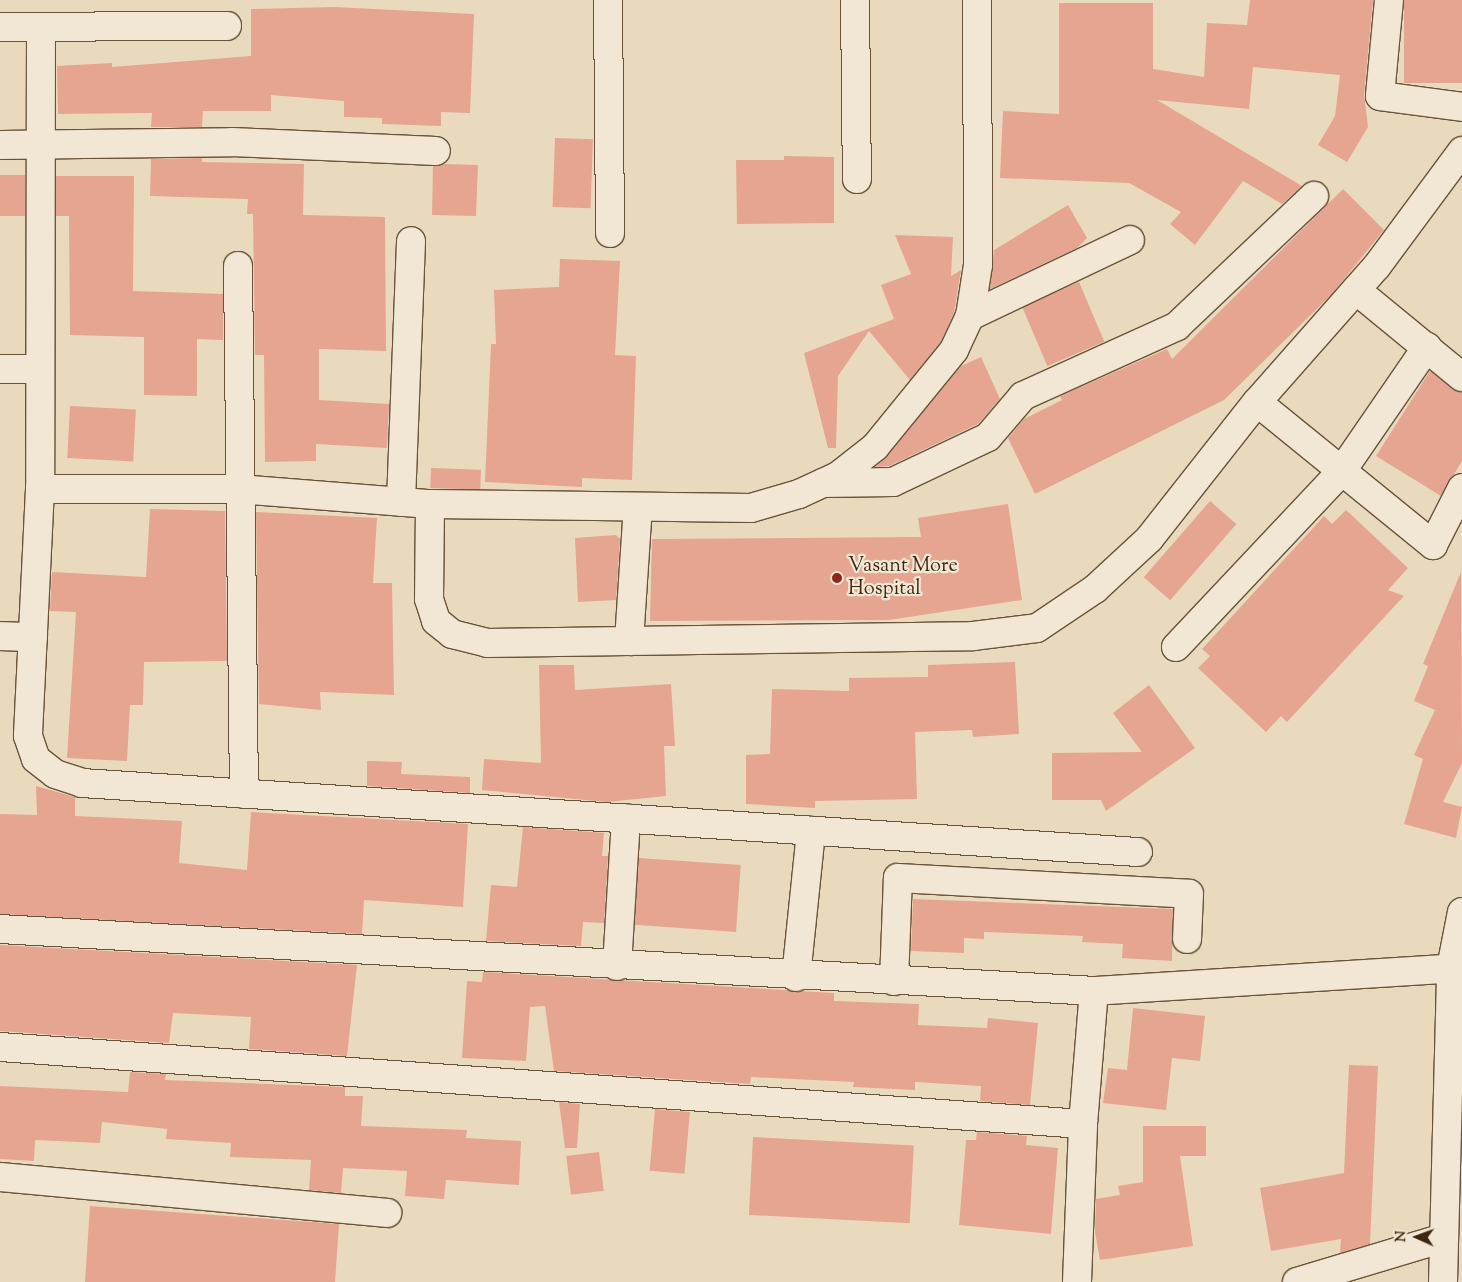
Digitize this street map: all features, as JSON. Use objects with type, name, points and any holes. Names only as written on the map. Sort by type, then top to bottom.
[{"type":"street","points":[[608,0],[610,234]]},
{"type":"street","points":[[854,0],[857,179]]},
{"type":"street","points":[[40,489],[238,489],[430,504],[751,508],[822,483],[875,447],[954,350],[970,316],[978,265],[977,0]]},
{"type":"street","points":[[1389,0],[1380,96],[1462,107]]},
{"type":"street","points":[[0,27],[227,26]]},
{"type":"street","points":[[41,27],[39,144],[40,489],[28,736],[36,758],[55,774],[82,783],[1138,852]]},
{"type":"street","points":[[0,145],[232,142],[436,151]]},
{"type":"street","points":[[430,504],[429,599],[436,622],[452,634],[487,643],[974,636],[1037,628],[1095,589],[1149,539],[1257,402],[1356,290],[1462,151]]},
{"type":"street","points":[[822,483],[893,482],[988,437],[1023,396],[1177,326],[1314,196]]},
{"type":"street","points":[[970,316],[1130,240]]},
{"type":"street","points":[[401,502],[411,241]]},
{"type":"street","points":[[238,266],[238,489],[246,658],[244,794]]},
{"type":"street","points":[[1356,290],[1462,378]]},
{"type":"street","points":[[1176,647],[1341,472],[1426,348]]},
{"type":"street","points":[[0,369],[40,369]]},
{"type":"street","points":[[1257,402],[1433,545],[1462,488]]},
{"type":"street","points":[[629,641],[638,507]]},
{"type":"street","points":[[0,636],[33,637]]},
{"type":"street","points":[[617,966],[626,818]]},
{"type":"street","points":[[796,977],[811,831]]},
{"type":"street","points":[[894,981],[898,878],[1189,894],[1188,939]]},
{"type":"street","points":[[1442,1282],[1456,968],[1462,912]]},
{"type":"street","points":[[0,929],[796,977],[1094,991],[1456,968]]},
{"type":"street","points":[[1077,1282],[1083,1124],[1094,991]]},
{"type":"street","points":[[0,1047],[1083,1124]]},
{"type":"street","points":[[0,1177],[387,1213]]},
{"type":"street","points":[[1297,1282],[1444,1238]]},
{"type":"building","points":[[1250,0],[1373,0],[1364,95],[1368,127],[1347,162],[1318,145],[1335,116],[1340,75],[1253,67],[1249,109],[1157,100],[1302,186],[1282,204],[1243,181],[1195,245],[1170,224],[1181,212],[1129,183],[1000,178],[1003,111],[1059,114],[1059,3],[1153,3],[1153,69],[1204,77],[1207,23],[1247,25]]},
{"type":"building","points":[[1404,0],[1462,0],[1462,83],[1404,83]]},
{"type":"building","points":[[334,7],[474,14],[470,113],[441,112],[441,126],[382,124],[382,118],[344,117],[344,101],[271,95],[271,111],[203,111],[202,127],[151,127],[152,113],[58,114],[57,66],[112,63],[112,67],[251,56],[251,9]]},
{"type":"building","points":[[555,138],[593,139],[591,208],[553,207]]},
{"type":"building","points":[[784,156],[834,157],[834,223],[737,224],[736,160],[784,160]]},
{"type":"building","points":[[202,158],[202,162],[304,164],[303,215],[385,217],[386,351],[319,349],[319,400],[389,404],[387,448],[316,444],[316,461],[265,462],[264,355],[255,355],[253,214],[247,214],[248,199],[150,196],[151,159]]},
{"type":"building","points":[[444,164],[478,165],[476,216],[432,215],[433,166]]},
{"type":"building","points":[[0,175],[25,175],[25,216],[0,216]]},
{"type":"building","points":[[56,176],[134,176],[133,291],[223,294],[223,340],[197,339],[197,396],[144,395],[144,337],[70,335],[69,216],[56,216]]},
{"type":"building","points":[[1343,189],[1384,230],[1331,295],[1224,400],[1035,494],[1008,438],[1024,419],[1062,400],[1060,396],[1167,349],[1172,359]]},
{"type":"building","points":[[1068,205],[1087,238],[1077,248],[990,289],[994,250]]},
{"type":"building","points":[[895,235],[953,237],[951,276],[961,270],[954,313],[941,342],[910,380],[869,331],[838,376],[836,448],[828,448],[804,353],[894,319],[881,285],[911,274]]},
{"type":"building","points":[[560,259],[620,261],[615,355],[636,356],[632,480],[582,478],[582,487],[485,482],[491,344],[496,344],[494,290],[559,287]]},
{"type":"building","points":[[1079,282],[1104,342],[1047,366],[1022,306]]},
{"type":"building","points":[[981,357],[1000,399],[978,424],[889,466],[876,467],[961,366]]},
{"type":"building","points":[[1430,371],[1462,392],[1462,461],[1441,496],[1376,456]]},
{"type":"building","points":[[70,406],[136,409],[133,461],[67,458]]},
{"type":"building","points":[[431,468],[481,470],[480,490],[430,488]]},
{"type":"building","points":[[1210,501],[1236,524],[1170,600],[1144,577]]},
{"type":"building","points":[[1008,504],[1022,600],[889,620],[650,621],[652,539],[921,537],[918,518]]},
{"type":"building","points":[[150,509],[225,511],[227,661],[144,662],[143,705],[130,705],[127,761],[67,758],[76,612],[50,611],[52,572],[146,577]]},
{"type":"building","points":[[1346,510],[1408,568],[1388,590],[1404,596],[1287,722],[1281,716],[1266,732],[1198,668],[1210,656],[1202,649],[1324,516],[1332,524]]},
{"type":"building","points":[[256,512],[377,518],[373,583],[392,583],[394,695],[320,692],[321,710],[259,704]]},
{"type":"building","points":[[616,535],[620,539],[616,600],[578,602],[575,538]]},
{"type":"building","points":[[1461,572],[1462,763],[1443,802],[1462,807],[1456,838],[1404,824],[1423,759],[1414,755],[1435,710],[1414,701],[1428,666],[1423,664]]},
{"type":"building","points":[[1015,662],[1019,734],[973,737],[972,730],[915,732],[917,799],[815,801],[815,808],[746,804],[746,755],[770,754],[772,689],[849,691],[849,678],[928,677],[928,665]]},
{"type":"building","points":[[539,665],[574,665],[575,690],[671,684],[675,746],[664,746],[666,796],[607,802],[482,790],[484,759],[541,763]]},
{"type":"building","points":[[1149,685],[1195,748],[1106,811],[1101,800],[1052,800],[1052,753],[1142,752],[1113,713]]},
{"type":"building","points":[[367,761],[402,762],[401,774],[470,777],[470,793],[367,786]]},
{"type":"building","points":[[36,786],[75,797],[75,816],[182,821],[179,863],[247,870],[251,812],[468,824],[463,907],[364,900],[362,934],[0,914],[0,814],[37,815]]},
{"type":"building","points":[[523,827],[604,833],[602,856],[608,856],[604,923],[583,922],[581,946],[486,941],[491,885],[517,887]]},
{"type":"building","points":[[639,858],[741,865],[736,932],[634,925]]},
{"type":"building","points":[[913,899],[1173,909],[1172,961],[1122,958],[1123,944],[1082,942],[1083,936],[984,932],[984,939],[964,938],[964,953],[911,951]]},
{"type":"building","points":[[0,945],[357,965],[347,1056],[249,1049],[251,1017],[173,1013],[169,1043],[0,1031]]},
{"type":"building","points":[[483,972],[834,993],[834,1001],[919,1004],[918,1025],[987,1028],[988,1018],[1038,1023],[1030,1105],[980,1101],[981,1086],[915,1082],[915,1090],[853,1087],[854,1082],[751,1077],[750,1084],[554,1071],[545,1006],[530,1007],[526,1061],[462,1058],[467,981],[482,982]]},
{"type":"building","points":[[1133,1008],[1205,1016],[1200,1061],[1172,1058],[1166,1110],[1103,1103],[1108,1068],[1127,1070]]},
{"type":"building","points":[[1349,1065],[1378,1066],[1370,1244],[1340,1253],[1341,1239],[1271,1251],[1260,1188],[1344,1173]]},
{"type":"building","points":[[130,1072],[166,1074],[165,1080],[345,1087],[345,1096],[363,1096],[361,1126],[467,1130],[466,1138],[521,1141],[519,1185],[446,1180],[444,1199],[405,1196],[407,1171],[343,1168],[341,1193],[309,1190],[311,1160],[230,1157],[231,1143],[166,1139],[167,1129],[102,1122],[100,1143],[35,1140],[34,1161],[0,1159],[0,1086],[128,1092]]},
{"type":"building","points":[[559,1102],[580,1104],[577,1148],[565,1148]]},
{"type":"building","points":[[655,1109],[690,1112],[684,1174],[650,1171]]},
{"type":"building","points":[[1143,1126],[1206,1126],[1206,1156],[1180,1156],[1193,1246],[1100,1260],[1095,1232],[1096,1199],[1120,1195],[1118,1186],[1143,1182]]},
{"type":"building","points":[[977,1132],[1027,1136],[1026,1145],[1058,1148],[1051,1234],[959,1225],[966,1140],[976,1140]]},
{"type":"building","points":[[753,1137],[914,1145],[910,1223],[749,1215]]},
{"type":"building","points":[[599,1152],[604,1191],[571,1195],[566,1156]]},
{"type":"building","points":[[90,1206],[339,1224],[335,1282],[85,1282]]},
{"type":"place","name":"Vasant More Hospital","points":[[837,578]]}]
